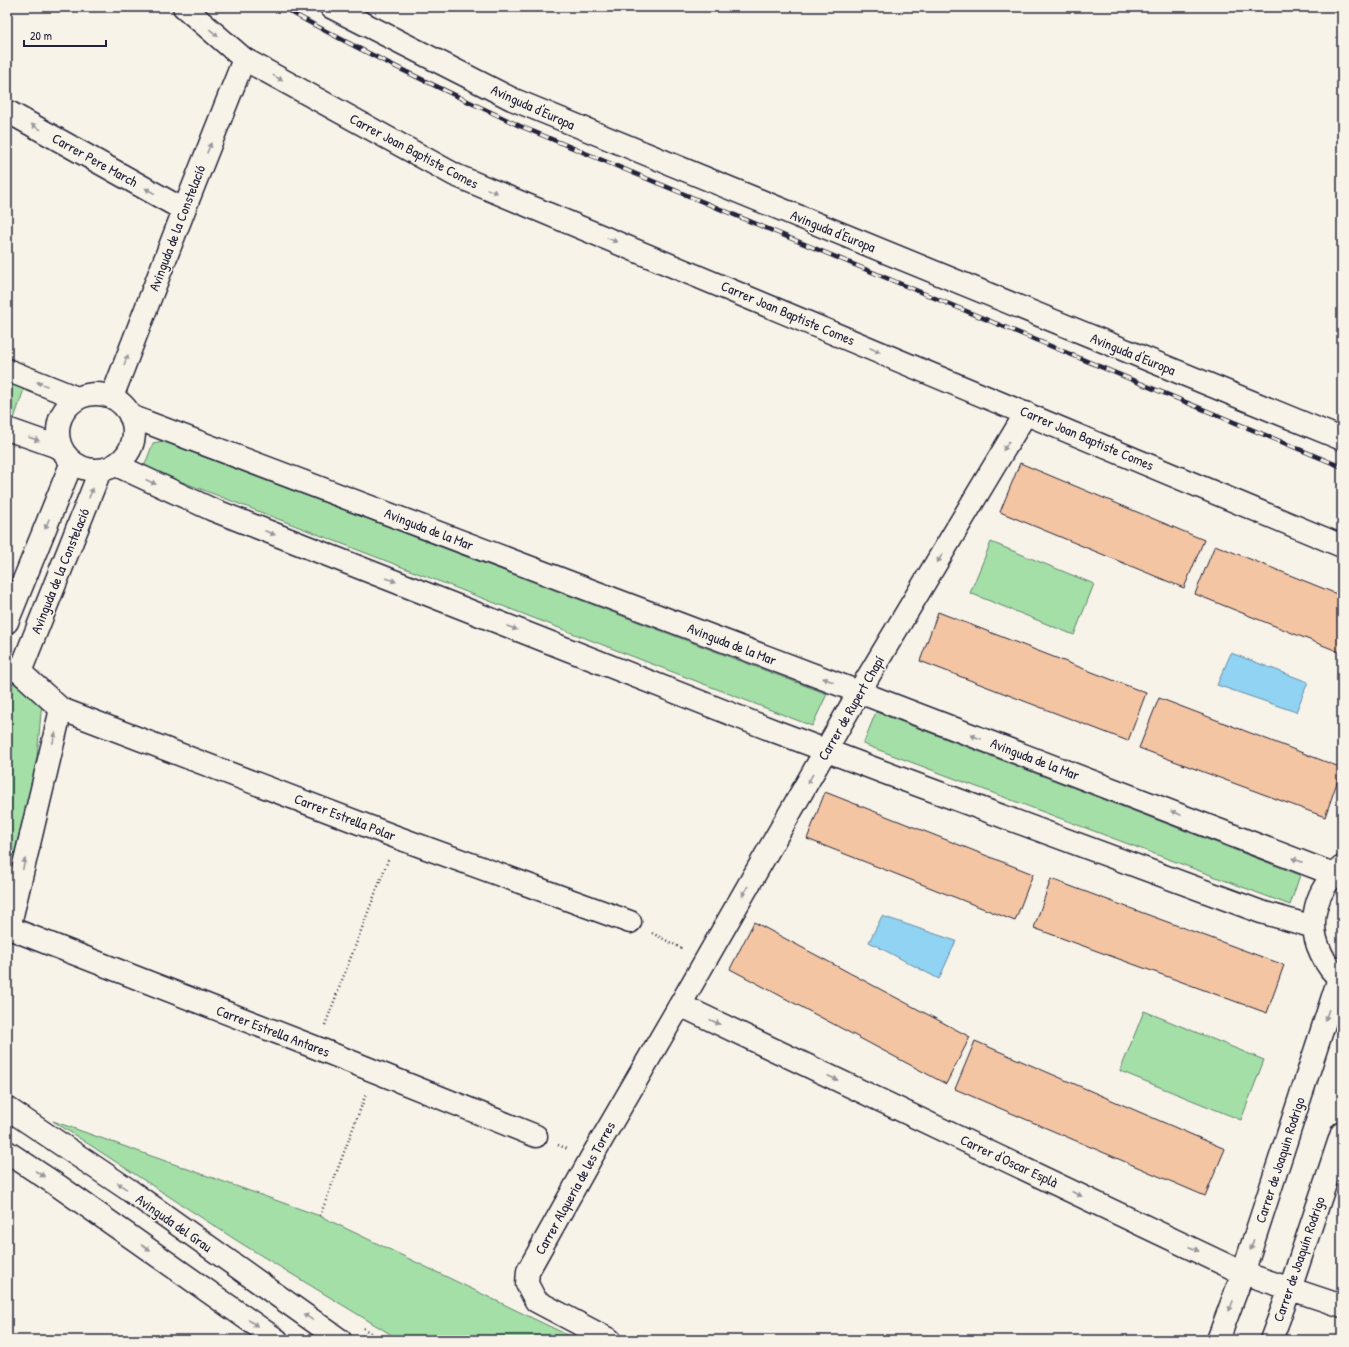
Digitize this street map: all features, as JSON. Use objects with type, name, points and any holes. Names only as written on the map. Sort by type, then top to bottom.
[{"type":"street","name":"Carrer Joan Baptiste Comes","points":[[184,7],[244,59],[455,176],[1342,546]]},
{"type":"street","name":"Avinguda d'Europa","points":[[331,7],[512,100],[1342,439]]},
{"type":"street","name":"Avinguda de la Constelació","points":[[112,397],[244,59]]},
{"type":"street","name":"Carrer Pere March","points":[[7,111],[184,210]]},
{"type":"street","points":[[7,370],[77,398]]},
{"type":"street","points":[[7,622],[66,455],[57,434],[59,422],[66,407],[77,398],[94,393],[112,397],[123,404],[130,416],[134,434],[130,449],[108,468]]},
{"type":"street","name":"Carrer de Rupert Chapí","points":[[680,1005],[859,692],[1026,413]]},
{"type":"street","name":"Avinguda de la Mar","points":[[130,416],[859,692],[1338,871]]},
{"type":"street","points":[[7,429],[66,455],[85,469],[108,468],[826,750],[1261,912],[1314,927]]},
{"type":"street","name":"Avinguda de la Constelació","points":[[13,670],[108,468]]},
{"type":"street","name":"Carrer Estrella Polar","points":[[13,670],[61,709],[396,837],[630,922]]},
{"type":"street","points":[[8,927],[61,709]]},
{"type":"street","points":[[1338,871],[1325,885],[1319,897],[1315,912],[1314,927],[1318,946],[1326,964],[1340,979]]},
{"type":"street","name":"Carrer Estrella Antares","points":[[8,927],[317,1048],[536,1136]]},
{"type":"street","name":"Carrer de Joaquin Rodrigo","points":[[1218,1340],[1243,1273],[1340,979]]},
{"type":"street","name":"Carrer Alqueria de les Torres","points":[[610,1340],[536,1301],[527,1284],[528,1271],[591,1158],[680,1005]]},
{"type":"street","name":"Carrer d'Oscar Esplà","points":[[680,1005],[1243,1273],[1290,1290],[1342,1306]]},
{"type":"street","name":"Avinguda del Grau","points":[[7,1108],[129,1190],[340,1340]]},
{"type":"street","name":"Carrer de Joaquín Rodrigo","points":[[1271,1340],[1290,1290],[1342,1133]]},
{"type":"street","points":[[7,1152],[60,1187],[277,1340]]},
{"type":"path","points":[[317,1048],[396,837]]},
{"type":"path","points":[[630,922],[706,961]]},
{"type":"path","points":[[320,1216],[375,1071]]},
{"type":"path","points":[[536,1136],[591,1158]]},
{"type":"green space","points":[[7,379],[25,386],[14,419],[7,416]]},
{"type":"green space","points":[[163,441],[827,694],[812,726],[144,467],[153,443]]},
{"type":"green space","points":[[991,542],[1094,584],[1074,635],[970,593]]},
{"type":"green space","points":[[7,679],[42,702],[36,768],[7,884]]},
{"type":"green space","points":[[876,712],[1300,875],[1290,905],[863,744]]},
{"type":"green space","points":[[1144,1011],[1264,1060],[1241,1120],[1120,1071]]},
{"type":"green space","points":[[53,1121],[320,1216],[578,1340],[400,1340],[239,1242]]},
{"type":"water","points":[[1231,653],[1308,682],[1296,712],[1217,685]]},
{"type":"water","points":[[882,916],[956,941],[939,979],[869,942]]},
{"type":"building","points":[[1020,463],[1204,540],[1184,588],[1000,512]]},
{"type":"building","points":[[1215,545],[1342,596],[1342,653],[1195,594]]},
{"type":"building","points":[[938,612],[1146,693],[1128,741],[920,661]]},
{"type":"building","points":[[1159,698],[1342,768],[1325,817],[1139,748]]},
{"type":"building","points":[[825,792],[1033,874],[1015,921],[807,839]]},
{"type":"building","points":[[1051,879],[1284,965],[1267,1013],[1034,928]]},
{"type":"building","points":[[754,922],[970,1037],[946,1084],[730,969]]},
{"type":"building","points":[[975,1041],[1225,1149],[1205,1196],[955,1089]]},
{"type":"railway","points":[[282,7],[370,54],[520,126],[1342,467]]}]
